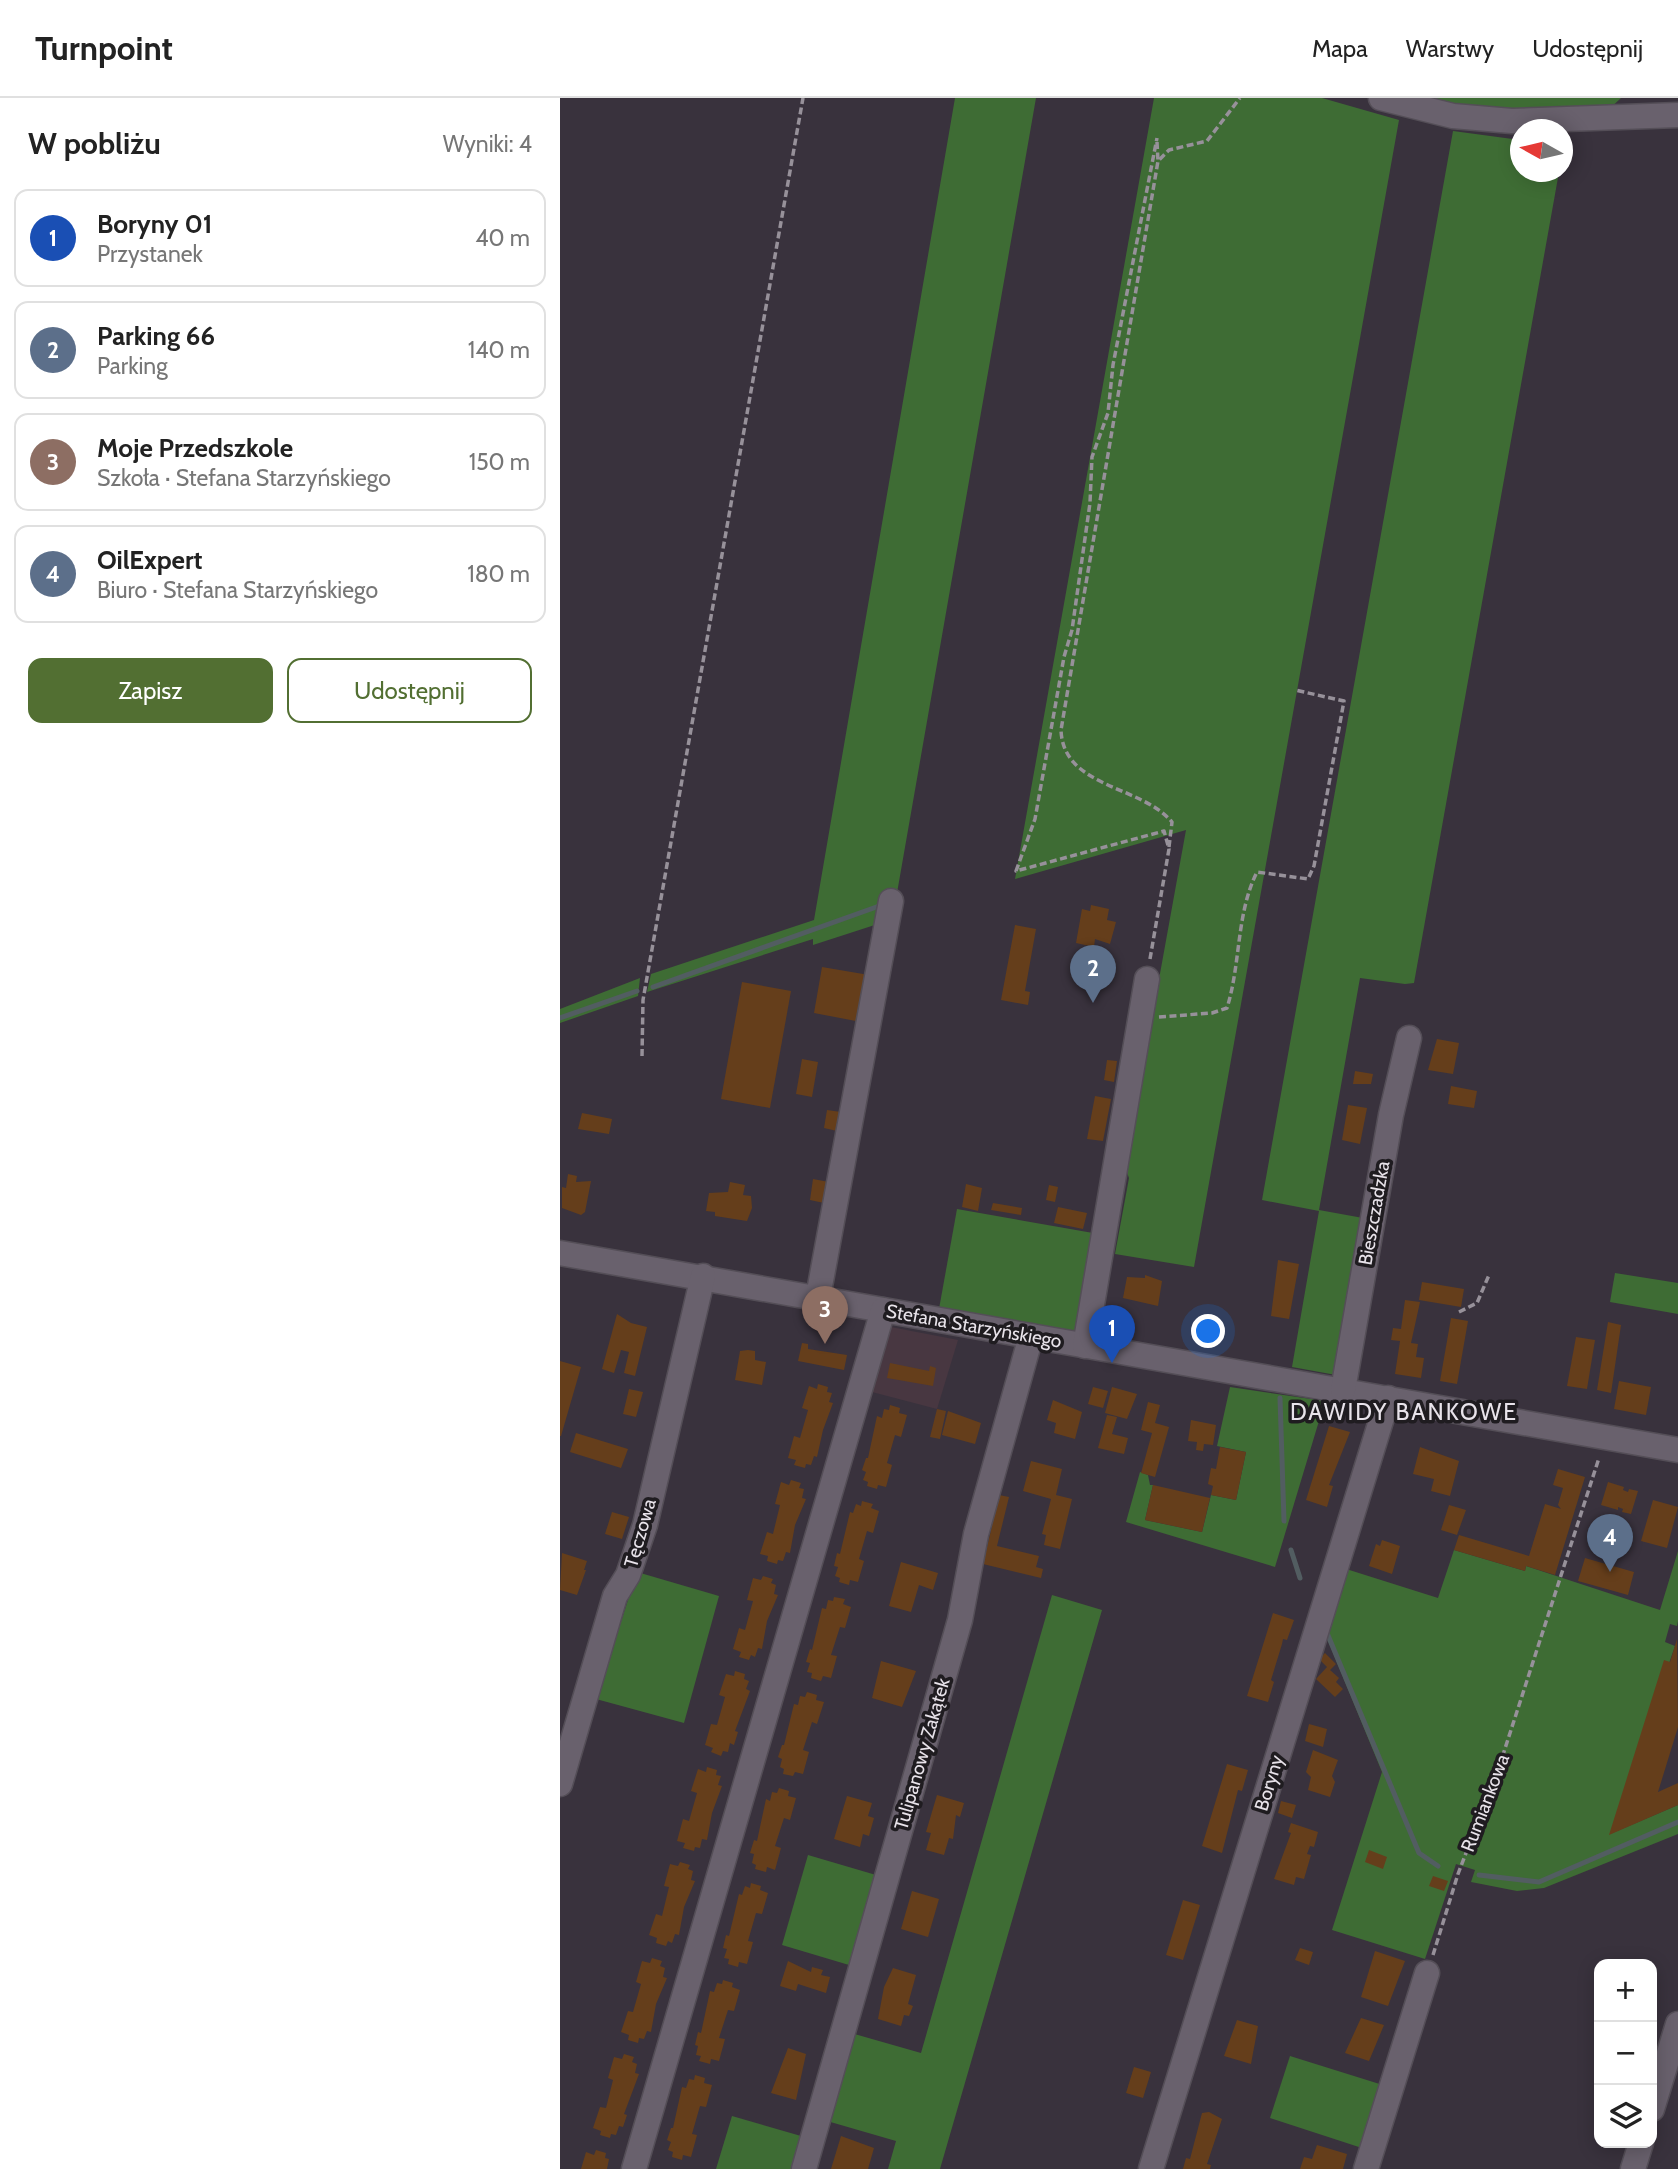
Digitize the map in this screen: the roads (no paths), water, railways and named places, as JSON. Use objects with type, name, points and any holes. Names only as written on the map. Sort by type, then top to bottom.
[{"type":"street","points":[[1381,98],[1436,113],[1512,121],[1637,107],[1678,115]]},
{"type":"street","points":[[818,1297],[891,901]]},
{"type":"street","points":[[1085,1346],[1147,979]]},
{"type":"street","name":"Bieszczadzka","points":[[1343,1390],[1391,1115],[1409,1038]]},
{"type":"street","name":"Stefana Starzyńskiego","points":[[560,1253],[703,1276],[1678,1450]]},
{"type":"street","name":"Tęczowa","points":[[560,1784],[615,1596],[628,1575],[645,1525],[703,1276]]},
{"type":"street","points":[[634,2169],[883,1310]]},
{"type":"street","name":"Tulipanowy Zakątek","points":[[804,2169],[960,1620],[976,1534],[1031,1336]]},
{"type":"street","name":"Boryny","points":[[1151,2169],[1388,1398]]},
{"type":"street","points":[[1366,2169],[1427,1973]]},
{"type":"street","points":[[1657,2093],[1678,2024]]},
{"type":"street","points":[[1633,2169],[1639,2148]]},
{"type":"waterway","points":[[653,987],[882,905]]},
{"type":"waterway","points":[[560,1018],[637,991]]},
{"type":"waterway","points":[[1280,1398],[1284,1521]]},
{"type":"waterway","points":[[1291,1550],[1300,1578]]},
{"type":"waterway","points":[[1327,1633],[1419,1853],[1438,1866]]},
{"type":"waterway","points":[[1479,1875],[1539,1882],[1678,1822]]},
{"type":"place","name":"Parking 66","points":[[1093,1003]]},
{"type":"place","name":"Moje Przedszkole","points":[[825,1344]]},
{"type":"place","name":"Boryny 01","points":[[1112,1363]]},
{"type":"place","name":"OilExpert","points":[[1610,1572]]},
{"type":"district","name":"DAWIDY BANKOWE","points":[[1404,1412]]}]
